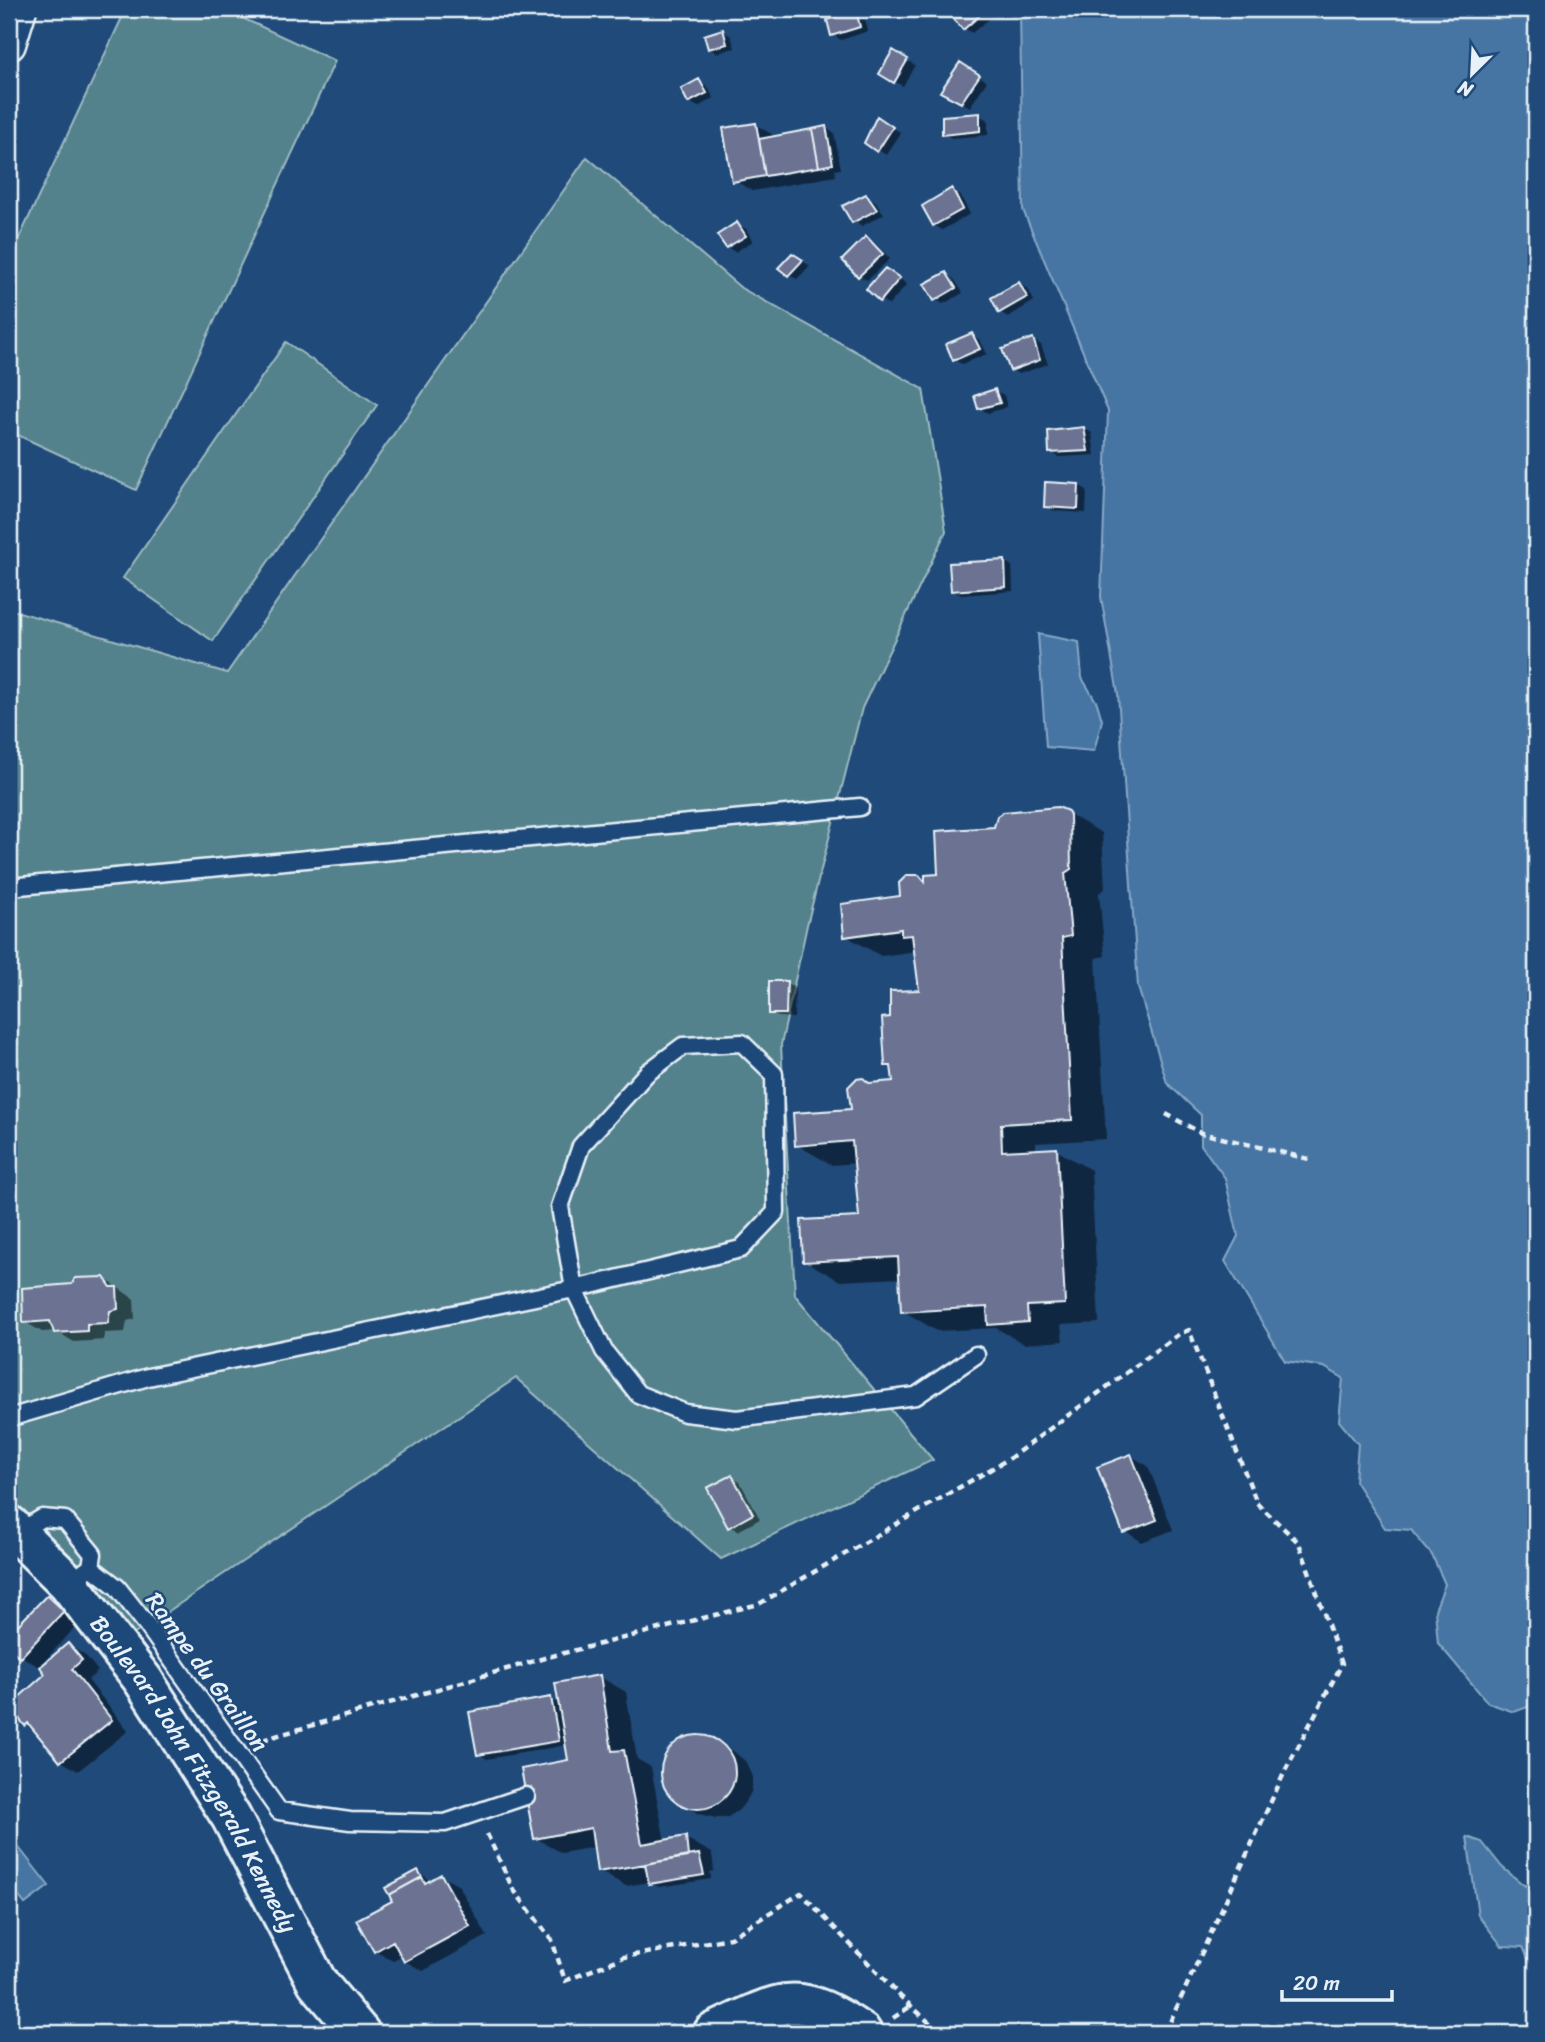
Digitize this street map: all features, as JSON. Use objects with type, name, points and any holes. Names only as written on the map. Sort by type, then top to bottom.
[{"type":"street","points":[[9,44],[20,9]]},
{"type":"street","name":"Boulevard John Fitzgerald Kennedy","points":[[13,1529],[79,1575],[230,1816],[317,1982],[360,2033]]},
{"type":"street","points":[[713,2033],[775,2004],[804,2003],[834,2013],[862,2033]]},
{"type":"lane","points":[[9,887],[860,807]]},
{"type":"lane","points":[[9,1419],[148,1377],[574,1289],[741,1249],[776,1212],[774,1074],[742,1043],[683,1046],[647,1073],[581,1146],[560,1207],[574,1289],[604,1352],[638,1394],[685,1413],[737,1419],[915,1396],[976,1355]]},
{"type":"lane","name":"Rampe du Graillon","points":[[79,1575],[117,1587],[279,1811],[350,1821],[445,1823],[476,1811]]},
{"type":"lane","points":[[476,1811],[526,1796]]},
{"type":"path","points":[[1166,1114],[1201,1133],[1313,1160]]},
{"type":"path","points":[[234,1748],[548,1657],[758,1604],[1010,1458],[1179,1334],[1189,1330],[1257,1503],[1299,1543],[1342,1664],[1285,1771],[1165,2033]]},
{"type":"path","points":[[476,1811],[513,1889],[552,1940],[565,1981],[624,1957],[730,1938],[802,1892],[901,1997],[941,2033]]},
{"type":"green space","points":[[126,9],[223,9],[335,61],[136,490],[9,431],[9,260]]},
{"type":"green space","points":[[587,157],[741,288],[923,389],[946,531],[862,708],[807,925],[781,1045],[795,1295],[933,1460],[721,1559],[516,1378],[133,1635],[9,1504],[9,609],[227,673]]},
{"type":"green space","points":[[286,342],[377,405],[213,641],[123,578]]},
{"type":"water","points":[[1020,9],[1536,9],[1536,1704],[1514,1712],[1488,1703],[1438,1643],[1435,1610],[1445,1584],[1432,1555],[1411,1530],[1385,1528],[1355,1481],[1358,1444],[1339,1421],[1343,1378],[1324,1367],[1285,1361],[1225,1261],[1238,1236],[1225,1178],[1201,1145],[1201,1115],[1167,1083],[1138,987],[1118,694],[1101,597],[1108,411],[1023,210]]},
{"type":"water","points":[[1038,634],[1079,642],[1082,678],[1097,703],[1102,720],[1094,751],[1046,747]]},
{"type":"water","points":[[9,1835],[49,1886],[25,1904],[9,1884]]},
{"type":"water","points":[[1467,1837],[1482,1842],[1502,1867],[1525,1886],[1536,1871],[1536,1976],[1523,1947],[1502,1946],[1478,1915]]},
{"type":"building","points":[[856,9],[860,27],[831,36],[827,20]]},
{"type":"building","points":[[951,9],[987,9],[963,30],[948,12]]},
{"type":"building","points":[[723,29],[727,44],[708,49],[704,35]]},
{"type":"building","points":[[893,50],[908,59],[894,83],[879,74]]},
{"type":"building","points":[[960,62],[980,75],[961,103],[940,92]]},
{"type":"building","points":[[699,79],[707,93],[688,103],[681,89]]},
{"type":"building","points":[[980,113],[980,131],[942,135],[942,116]]},
{"type":"building","points":[[877,116],[893,127],[877,152],[864,143]]},
{"type":"building","points":[[756,123],[765,176],[732,182],[723,128]]},
{"type":"building","points":[[826,126],[833,164],[819,167],[812,129]]},
{"type":"building","points":[[812,129],[819,167],[765,176],[759,139]]},
{"type":"building","points":[[952,188],[963,209],[933,226],[922,206]]},
{"type":"building","points":[[866,194],[877,210],[852,223],[842,206]]},
{"type":"building","points":[[737,222],[746,236],[726,248],[717,235]]},
{"type":"building","points":[[866,236],[883,254],[858,277],[842,260]]},
{"type":"building","points":[[792,253],[803,260],[788,276],[778,268]]},
{"type":"building","points":[[885,268],[900,278],[880,302],[866,289]]},
{"type":"building","points":[[946,272],[956,288],[934,301],[924,284]]},
{"type":"building","points":[[1019,282],[1027,297],[999,313],[991,298]]},
{"type":"building","points":[[972,333],[980,349],[953,361],[946,344]]},
{"type":"building","points":[[1033,338],[1040,360],[1010,371],[1002,349]]},
{"type":"building","points":[[995,389],[1000,403],[978,409],[974,396]]},
{"type":"building","points":[[1084,427],[1088,451],[1049,453],[1048,431]]},
{"type":"building","points":[[1045,482],[1079,484],[1078,509],[1044,507]]},
{"type":"building","points":[[1005,560],[1006,587],[951,591],[949,563]]},
{"type":"building","points":[[1058,807],[1068,811],[1070,815],[1071,869],[1065,873],[1071,936],[1062,938],[1072,1120],[1001,1124],[1002,1151],[1057,1148],[1065,1304],[1027,1306],[1028,1322],[988,1325],[987,1307],[901,1312],[898,1257],[803,1262],[801,1220],[859,1217],[852,1141],[795,1146],[793,1113],[851,1109],[848,1087],[856,1079],[863,1078],[869,1083],[893,1081],[891,1066],[885,1066],[882,1018],[890,1017],[890,991],[919,990],[912,935],[901,936],[901,929],[844,937],[841,904],[900,896],[899,883],[907,875],[919,875],[925,882],[925,875],[938,874],[936,831],[994,827],[997,816],[1003,812]]},
{"type":"building","points":[[769,981],[787,981],[786,1014],[769,1014]]},
{"type":"building","points":[[104,1277],[111,1287],[117,1287],[118,1309],[110,1311],[108,1323],[87,1324],[87,1331],[54,1333],[50,1321],[23,1323],[22,1288],[72,1284],[75,1278]]},
{"type":"building","points":[[1131,1454],[1157,1520],[1123,1533],[1097,1467]]},
{"type":"building","points":[[732,1475],[753,1514],[728,1528],[707,1488]]},
{"type":"building","points":[[47,1595],[64,1611],[20,1658],[9,1647],[9,1618],[17,1626]]},
{"type":"building","points":[[68,1643],[82,1660],[72,1669],[112,1720],[60,1762],[28,1723],[25,1726],[9,1706],[45,1674],[40,1667]]},
{"type":"building","points":[[600,1675],[612,1751],[624,1750],[642,1844],[686,1836],[688,1857],[597,1872],[591,1828],[534,1839],[521,1769],[568,1760],[555,1683]]},
{"type":"building","points":[[551,1697],[559,1741],[477,1755],[469,1712]]},
{"type":"building","points":[[691,1735],[705,1735],[719,1741],[729,1751],[735,1772],[729,1793],[719,1803],[705,1809],[691,1809],[677,1803],[667,1793],[661,1779],[661,1765],[667,1751],[677,1741]]},
{"type":"building","points":[[699,1854],[704,1875],[649,1884],[645,1864]]},
{"type":"building","points":[[418,1870],[422,1877],[389,1895],[385,1888]]},
{"type":"building","points":[[441,1874],[470,1926],[404,1962],[393,1941],[374,1952],[356,1920],[392,1901],[389,1895],[422,1877],[425,1883]]}]
